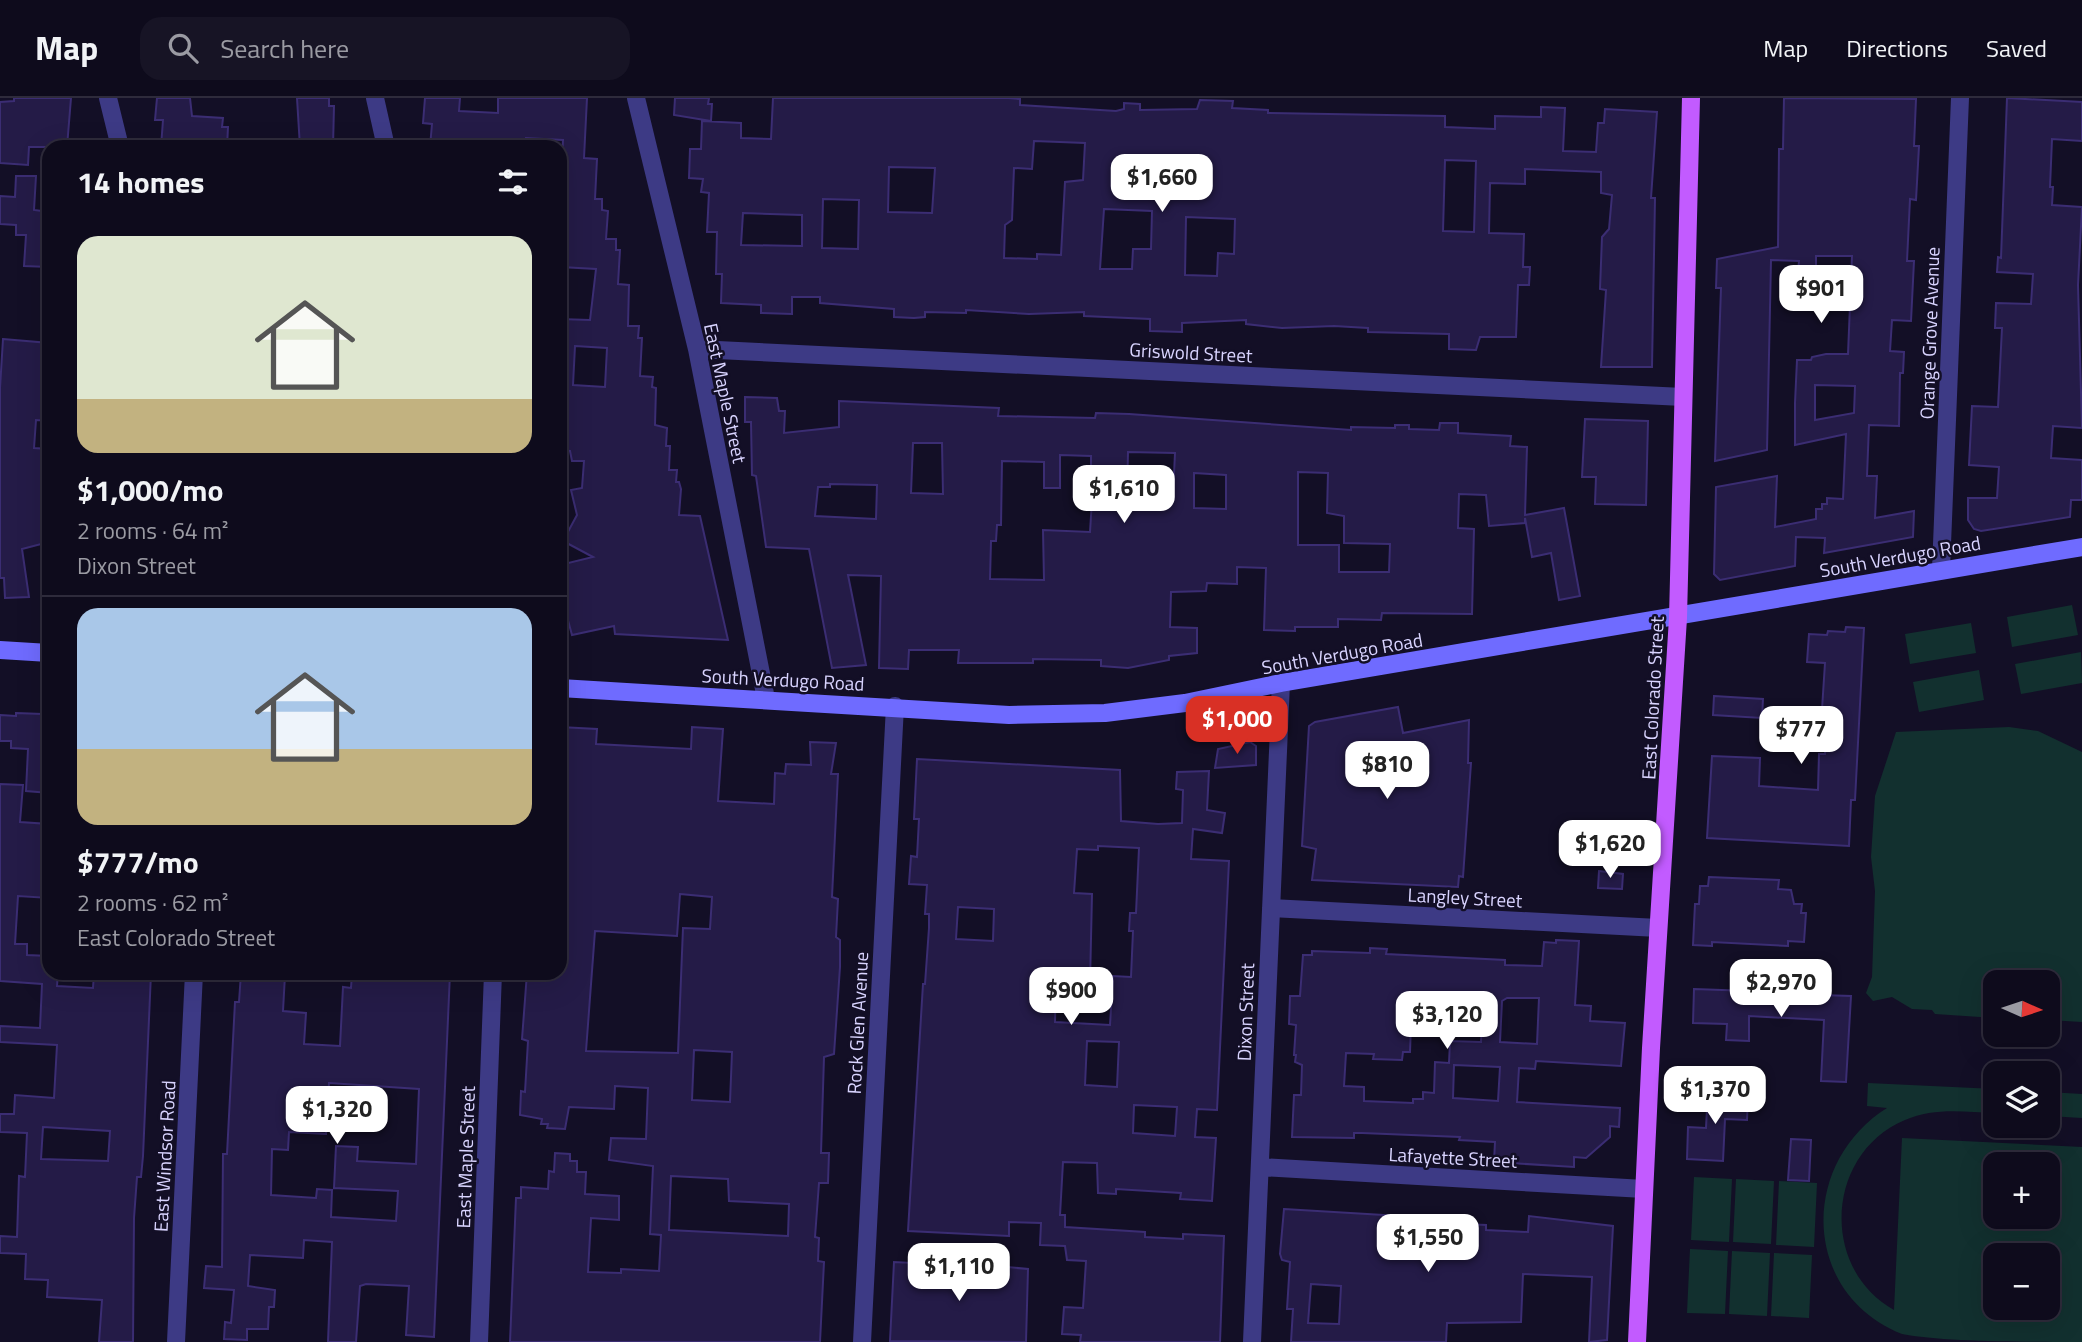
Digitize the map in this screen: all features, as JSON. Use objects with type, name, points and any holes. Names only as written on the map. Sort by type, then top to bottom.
[{"type":"main road","name":"East Colorado Street","points":[[1637,1342],[1658,928],[1678,618],[1691,98]]},
{"type":"main road","name":"South Verdugo Road","points":[[567,688],[895,706],[1009,715],[1105,713],[1185,704],[1282,683],[1678,618],[1941,569],[2082,547]]},
{"type":"main road","points":[[0,650],[42,653]]},
{"type":"street","points":[[108,98],[118,140]]},
{"type":"street","points":[[375,98],[384,140]]},
{"type":"street","name":"East Maple Street","points":[[636,98],[697,349],[766,699]]},
{"type":"street","name":"Orange Grove Avenue","points":[[1941,569],[1960,98]]},
{"type":"street","name":"Griswold Street","points":[[697,349],[1684,397]]},
{"type":"street","name":"Dixon Street","points":[[1252,1342],[1282,683]]},
{"type":"street","name":"Rock Glen Avenue","points":[[862,1342],[895,706]]},
{"type":"street","name":"Langley Street","points":[[1271,908],[1658,928]]},
{"type":"street","name":"East Windsor Road","points":[[176,1342],[194,980]]},
{"type":"street","name":"East Maple Street","points":[[478,1342],[493,980]]},
{"type":"street","name":"Lafayette Street","points":[[1260,1167],[1644,1189]]},
{"type":"green space","points":[[2072,605],[2078,635],[2012,647],[2007,617]]},
{"type":"green space","points":[[1971,623],[1976,653],[1910,664],[1905,634]]},
{"type":"green space","points":[[2081,652],[2082,683],[2021,694],[2015,664]]},
{"type":"green space","points":[[1979,670],[1984,700],[1919,712],[1913,682]]},
{"type":"green space","points":[[2009,727],[2038,731],[2082,752],[2082,1022],[2060,1021],[2060,970],[1983,970],[1983,1017],[1935,1014],[1932,1010],[1912,1009],[1892,997],[1873,1001],[1866,993],[1872,977],[1875,891],[1871,857],[1875,796],[1896,732]]},
{"type":"green space","points":[[1868,1083],[1983,1088],[1983,1112],[1927,1113],[1905,1120],[1879,1136],[1859,1158],[1847,1184],[1842,1212],[1844,1240],[1853,1267],[1870,1291],[1894,1310],[1902,1138],[2082,1147],[2082,1342],[1964,1340],[1902,1334],[1869,1315],[1845,1290],[1830,1259],[1824,1227],[1826,1193],[1838,1161],[1858,1132],[1887,1108],[1867,1106]]},
{"type":"green space","points":[[2060,1093],[2082,1094],[2082,1118],[2060,1117]]},
{"type":"green space","points":[[1694,1177],[1732,1179],[1729,1242],[1691,1240]]},
{"type":"green space","points":[[1736,1179],[1774,1181],[1771,1244],[1733,1242]]},
{"type":"green space","points":[[1779,1181],[1817,1183],[1814,1247],[1776,1245]]},
{"type":"green space","points":[[1690,1249],[1728,1251],[1725,1314],[1687,1313]]},
{"type":"green space","points":[[1732,1251],[1770,1253],[1767,1316],[1729,1314]]},
{"type":"green space","points":[[1774,1253],[1812,1255],[1809,1318],[1771,1316]]},
{"type":"building","points":[[14,98],[71,98],[68,140],[42,140],[42,147],[29,147],[28,165],[0,163],[0,102],[14,101]]},
{"type":"building","points":[[157,98],[190,98],[192,116],[223,118],[222,127],[228,127],[227,140],[162,140],[163,120],[155,120]]},
{"type":"building","points":[[297,98],[329,98],[329,106],[334,106],[333,140],[300,140]]},
{"type":"building","points":[[425,98],[460,98],[459,111],[498,113],[498,98],[587,98],[584,158],[597,159],[595,199],[602,199],[602,210],[608,211],[606,239],[616,239],[616,250],[620,250],[618,284],[629,285],[628,326],[639,326],[638,338],[642,338],[640,376],[653,377],[652,387],[656,388],[655,425],[667,428],[666,446],[670,446],[669,470],[677,470],[676,482],[679,482],[681,489],[679,515],[700,516],[728,640],[615,634],[614,626],[572,635],[567,617],[567,563],[593,557],[567,543],[567,534],[577,515],[571,490],[582,488],[584,461],[572,461],[570,451],[567,451],[567,319],[590,320],[596,269],[567,267],[567,140],[431,140],[432,124],[423,123]],"holes":[[[575,346],[607,348],[605,387],[573,385]]]},
{"type":"building","points":[[675,98],[709,98],[708,104],[712,104],[711,121],[674,115]]},
{"type":"building","points":[[773,98],[1008,98],[1020,99],[1020,105],[1116,111],[1124,109],[1124,103],[1140,104],[1140,110],[1197,109],[1200,100],[1233,101],[1232,108],[1268,110],[1268,113],[1445,116],[1445,127],[1495,129],[1495,116],[1541,117],[1541,107],[1565,108],[1563,151],[1596,152],[1598,123],[1604,123],[1605,109],[1657,112],[1651,198],[1655,198],[1652,367],[1601,367],[1606,290],[1600,289],[1602,237],[1609,229],[1612,195],[1601,193],[1601,172],[1525,169],[1525,184],[1490,183],[1489,233],[1524,234],[1523,267],[1530,267],[1529,285],[1518,285],[1516,337],[1480,337],[1476,350],[1449,349],[1449,334],[1368,332],[1368,328],[1334,326],[1282,328],[1246,324],[1246,320],[1182,323],[1182,332],[1150,331],[1150,319],[1084,316],[1084,312],[1029,314],[966,310],[966,313],[925,312],[925,317],[914,318],[894,317],[894,309],[820,303],[820,297],[792,297],[792,314],[761,313],[761,305],[721,303],[722,274],[716,274],[717,232],[707,232],[709,193],[701,192],[703,179],[689,178],[690,149],[701,149],[702,121],[741,123],[741,138],[771,139]],"holes":[[[1034,141],[1085,143],[1083,180],[1065,182],[1061,255],[1037,254],[1037,259],[1004,258],[1005,225],[1012,220],[1014,168],[1032,169]],[[1445,160],[1476,161],[1474,232],[1443,231]],[[889,167],[935,168],[932,213],[888,212]],[[823,199],[859,200],[858,249],[822,248]],[[1104,209],[1152,211],[1151,249],[1133,249],[1132,269],[1100,269]],[[743,213],[802,215],[802,246],[741,245]],[[1186,217],[1235,219],[1234,254],[1218,253],[1217,276],[1185,275]]]},
{"type":"building","points":[[1784,98],[1916,99],[1914,146],[1919,146],[1916,200],[1910,199],[1907,261],[1914,261],[1911,321],[1892,320],[1890,351],[1904,352],[1903,373],[1900,373],[1899,426],[1869,425],[1867,476],[1877,476],[1875,518],[1914,511],[1913,537],[1824,553],[1825,538],[1796,537],[1795,566],[1720,580],[1714,574],[1716,487],[1777,476],[1775,527],[1816,519],[1816,509],[1822,509],[1822,504],[1827,504],[1827,498],[1843,499],[1846,434],[1795,445],[1795,403],[1797,360],[1811,360],[1812,357],[1826,354],[1848,354],[1852,256],[1816,256],[1816,270],[1798,273],[1799,261],[1771,260],[1767,450],[1715,461],[1721,288],[1716,288],[1717,259],[1778,247],[1779,149],[1783,149]],"holes":[[[1815,385],[1855,386],[1854,413],[1815,420]]]},
{"type":"building","points":[[2007,98],[2082,102],[2082,141],[2052,139],[2050,187],[2053,187],[2052,205],[2082,207],[2078,285],[2082,428],[2053,426],[2051,458],[2082,460],[2082,500],[2071,500],[2070,517],[1981,531],[1974,529],[1968,520],[1968,498],[1997,498],[1999,467],[1969,465],[1972,406],[1998,407],[2002,328],[1995,328],[1996,303],[2031,304],[2033,274],[1997,272],[1998,257],[2001,258]]},
{"type":"building","points":[[16,176],[36,176],[34,210],[42,211],[42,267],[24,266],[26,235],[16,235],[16,225],[0,224],[0,196],[15,197]]},
{"type":"building","points":[[3,339],[42,342],[42,420],[36,420],[34,448],[42,449],[42,544],[22,549],[29,597],[5,598],[4,578],[0,578],[0,388]]},
{"type":"building","points":[[745,397],[777,398],[779,411],[785,411],[784,433],[839,427],[839,401],[999,408],[998,416],[1095,418],[1096,413],[1129,414],[1351,430],[1351,427],[1395,428],[1395,425],[1409,425],[1409,429],[1439,430],[1440,423],[1458,423],[1458,433],[1511,436],[1510,446],[1527,447],[1525,515],[1564,508],[1580,596],[1559,600],[1551,553],[1532,557],[1525,518],[1525,523],[1489,526],[1486,495],[1459,494],[1458,528],[1474,529],[1472,614],[1382,613],[1381,620],[1338,619],[1338,627],[1295,627],[1295,631],[1264,630],[1266,568],[1237,567],[1237,584],[1207,583],[1206,591],[1171,592],[1170,627],[1197,628],[1197,653],[1169,656],[1169,660],[1128,668],[1101,666],[1101,660],[1033,659],[1033,663],[958,663],[959,650],[909,650],[908,669],[879,668],[881,576],[848,575],[866,665],[832,668],[809,549],[766,547],[756,476],[752,475],[751,422],[745,422]],"holes":[[[913,443],[942,443],[943,494],[911,493]],[[1128,452],[1175,453],[1173,495],[1127,497]],[[1060,455],[1091,456],[1091,468],[1094,468],[1090,532],[1043,530],[1044,580],[990,579],[991,541],[996,541],[997,525],[1001,525],[1002,461],[1044,462],[1044,488],[1060,488]],[[1298,472],[1328,473],[1327,513],[1344,516],[1344,543],[1390,544],[1389,572],[1339,572],[1339,545],[1298,545]],[[1194,473],[1226,475],[1226,509],[1194,508]],[[830,484],[877,485],[876,519],[815,516],[818,487],[830,487]]]},
{"type":"building","points":[[1585,419],[1648,421],[1646,505],[1595,504],[1596,477],[1582,477]]},
{"type":"building","points":[[1846,627],[1864,628],[1855,800],[1851,800],[1849,846],[1707,838],[1712,756],[1760,758],[1759,786],[1818,790],[1819,754],[1825,754],[1827,725],[1821,725],[1825,663],[1807,662],[1809,634],[1845,632]]},
{"type":"building","points":[[1714,696],[1763,699],[1762,718],[1713,715]]},
{"type":"building","points":[[1398,707],[1403,733],[1469,720],[1468,763],[1471,763],[1463,877],[1459,876],[1458,887],[1312,880],[1316,849],[1302,846],[1309,726],[1315,722]]},
{"type":"building","points":[[16,713],[42,714],[42,792],[26,791],[28,749],[11,748],[11,741],[0,741],[0,715],[16,716]]},
{"type":"building","points":[[567,727],[597,729],[596,744],[691,749],[692,727],[723,729],[718,801],[774,804],[775,773],[785,774],[786,764],[811,765],[810,742],[836,743],[831,774],[838,774],[832,897],[838,899],[836,937],[840,940],[840,967],[834,1054],[824,1057],[821,1153],[829,1153],[828,1183],[819,1183],[815,1237],[819,1238],[818,1261],[824,1262],[820,1342],[510,1342],[516,1198],[521,1198],[521,1187],[548,1189],[549,1171],[554,1172],[555,1153],[570,1154],[570,1161],[577,1161],[577,1172],[586,1172],[585,1194],[619,1196],[619,1220],[591,1218],[588,1272],[621,1273],[621,1269],[659,1271],[661,1235],[650,1234],[653,1166],[609,1160],[611,1138],[646,1139],[648,1088],[615,1086],[614,1109],[569,1107],[565,1129],[547,1128],[548,1124],[541,1124],[542,1119],[520,1115],[521,1091],[525,1092],[528,1041],[522,1039],[526,980],[567,980]],"holes":[[[680,894],[712,897],[710,929],[683,928],[678,1053],[586,1051],[595,931],[677,936]],[[694,1050],[732,1052],[730,1102],[692,1100]],[[671,1176],[728,1179],[729,1201],[789,1204],[788,1236],[669,1230]]]},
{"type":"building","points":[[1250,742],[1256,746],[1256,765],[1215,768],[1218,749]]},
{"type":"building","points":[[917,759],[1120,770],[1121,821],[1158,824],[1182,823],[1183,790],[1176,789],[1177,772],[1209,771],[1207,810],[1225,813],[1222,833],[1193,829],[1191,859],[1229,861],[1217,1110],[1197,1109],[1195,1137],[1216,1138],[1212,1201],[1180,1199],[1181,1193],[1116,1189],[1116,1194],[1098,1193],[1097,1163],[1063,1162],[1060,1215],[1065,1215],[1065,1227],[1145,1232],[1145,1237],[1183,1239],[1183,1234],[1224,1236],[1220,1342],[1080,1342],[1081,1335],[1062,1334],[1064,1307],[1083,1308],[1086,1261],[1067,1260],[1065,1246],[1040,1245],[1041,1223],[1009,1222],[1009,1236],[908,1231],[923,984],[929,928],[929,914],[925,914],[927,885],[909,884],[911,856],[917,857],[919,819],[914,819]],"holes":[[[1098,846],[1139,848],[1136,913],[1130,913],[1129,931],[1133,931],[1131,977],[1113,976],[1110,1025],[1055,1022],[1056,981],[1090,983],[1092,894],[1074,893],[1077,849],[1098,850]],[[958,907],[994,909],[993,941],[956,939]],[[1087,1041],[1119,1042],[1117,1087],[1085,1085]],[[1134,1105],[1177,1107],[1175,1136],[1133,1133]]]},
{"type":"building","points":[[0,784],[23,785],[20,822],[42,824],[42,898],[18,896],[15,944],[27,944],[27,955],[42,956],[42,980],[57,980],[57,986],[93,988],[94,980],[151,980],[143,1156],[141,1177],[137,1177],[134,1218],[133,1342],[99,1342],[102,1300],[47,1297],[48,1280],[25,1279],[26,1254],[0,1253],[0,1236],[17,1237],[19,1176],[25,1177],[27,1133],[0,1132],[0,1114],[14,1114],[15,1095],[54,1098],[57,1045],[0,1042],[0,1026],[40,1028],[42,984],[0,981]],"holes":[[[43,1127],[110,1131],[108,1161],[41,1159]]]},
{"type":"building","points":[[1599,871],[1623,874],[1622,889],[1598,888]]},
{"type":"building","points":[[1709,877],[1779,880],[1778,889],[1791,890],[1794,904],[1802,904],[1801,913],[1806,913],[1804,942],[1788,941],[1788,946],[1712,942],[1712,946],[1693,945],[1695,904],[1699,904],[1700,886],[1708,886]]},
{"type":"building","points":[[1556,940],[1579,941],[1575,1005],[1591,1006],[1590,1021],[1625,1023],[1621,1066],[1536,1061],[1535,1069],[1519,1068],[1517,1102],[1620,1108],[1619,1127],[1610,1126],[1610,1137],[1586,1158],[1574,1157],[1574,1167],[1494,1162],[1495,1142],[1459,1140],[1460,1137],[1354,1133],[1354,1138],[1292,1137],[1294,1095],[1301,1095],[1302,1065],[1295,1062],[1296,1025],[1289,1024],[1290,996],[1300,996],[1303,955],[1312,955],[1312,951],[1370,953],[1370,948],[1387,949],[1386,954],[1505,960],[1505,965],[1542,966],[1544,942],[1556,943]],"holes":[[[1453,997],[1483,999],[1481,1042],[1450,1041],[1449,1063],[1435,1062],[1434,1093],[1423,1092],[1423,1099],[1413,1099],[1413,1103],[1364,1101],[1364,1087],[1344,1086],[1346,1053],[1374,1054],[1373,1059],[1402,1060],[1403,1052],[1410,1052],[1411,1025],[1451,1026]],[[1507,998],[1539,998],[1537,1044],[1500,1042],[1502,1001]],[[1454,1065],[1500,1067],[1498,1101],[1453,1098]]]},
{"type":"building","points":[[241,980],[285,980],[283,1011],[306,1013],[304,1044],[340,1046],[343,987],[351,988],[352,980],[450,980],[434,1337],[406,1335],[409,1286],[366,1284],[360,1286],[356,1342],[328,1342],[332,1242],[304,1240],[303,1258],[250,1255],[248,1286],[275,1290],[274,1307],[269,1307],[268,1329],[247,1329],[247,1340],[224,1339],[225,1322],[231,1323],[234,1290],[204,1288],[206,1266],[222,1267],[223,1154],[227,1154],[235,1002],[239,1002]],"holes":[[[329,1083],[419,1089],[416,1164],[357,1161],[358,1147],[336,1146],[334,1188],[398,1191],[396,1221],[331,1217],[332,1190],[317,1189],[316,1198],[271,1195],[272,1149],[288,1150],[289,1132],[326,1134]]]},
{"type":"building","points":[[1694,989],[1778,992],[1778,996],[1821,998],[1821,995],[1851,996],[1846,1082],[1821,1081],[1824,1020],[1749,1016],[1749,1041],[1726,1040],[1727,1024],[1693,1023]]},
{"type":"building","points":[[1708,1090],[1732,1091],[1732,1097],[1748,1097],[1747,1120],[1725,1119],[1723,1161],[1687,1159],[1688,1127],[1706,1128]]},
{"type":"building","points":[[1791,1139],[1811,1140],[1809,1181],[1788,1180]]},
{"type":"building","points":[[1284,1209],[1438,1219],[1438,1223],[1486,1225],[1486,1230],[1528,1232],[1529,1216],[1613,1226],[1607,1340],[1589,1342],[1592,1277],[1523,1274],[1521,1322],[1447,1323],[1446,1342],[1291,1342],[1293,1309],[1287,1309],[1290,1262],[1282,1260],[1280,1254]],"holes":[[[1311,1284],[1341,1286],[1339,1324],[1308,1323]]]},
{"type":"building","points":[[932,1260],[1028,1269],[1026,1342],[890,1341],[894,1262],[932,1264]]}]
